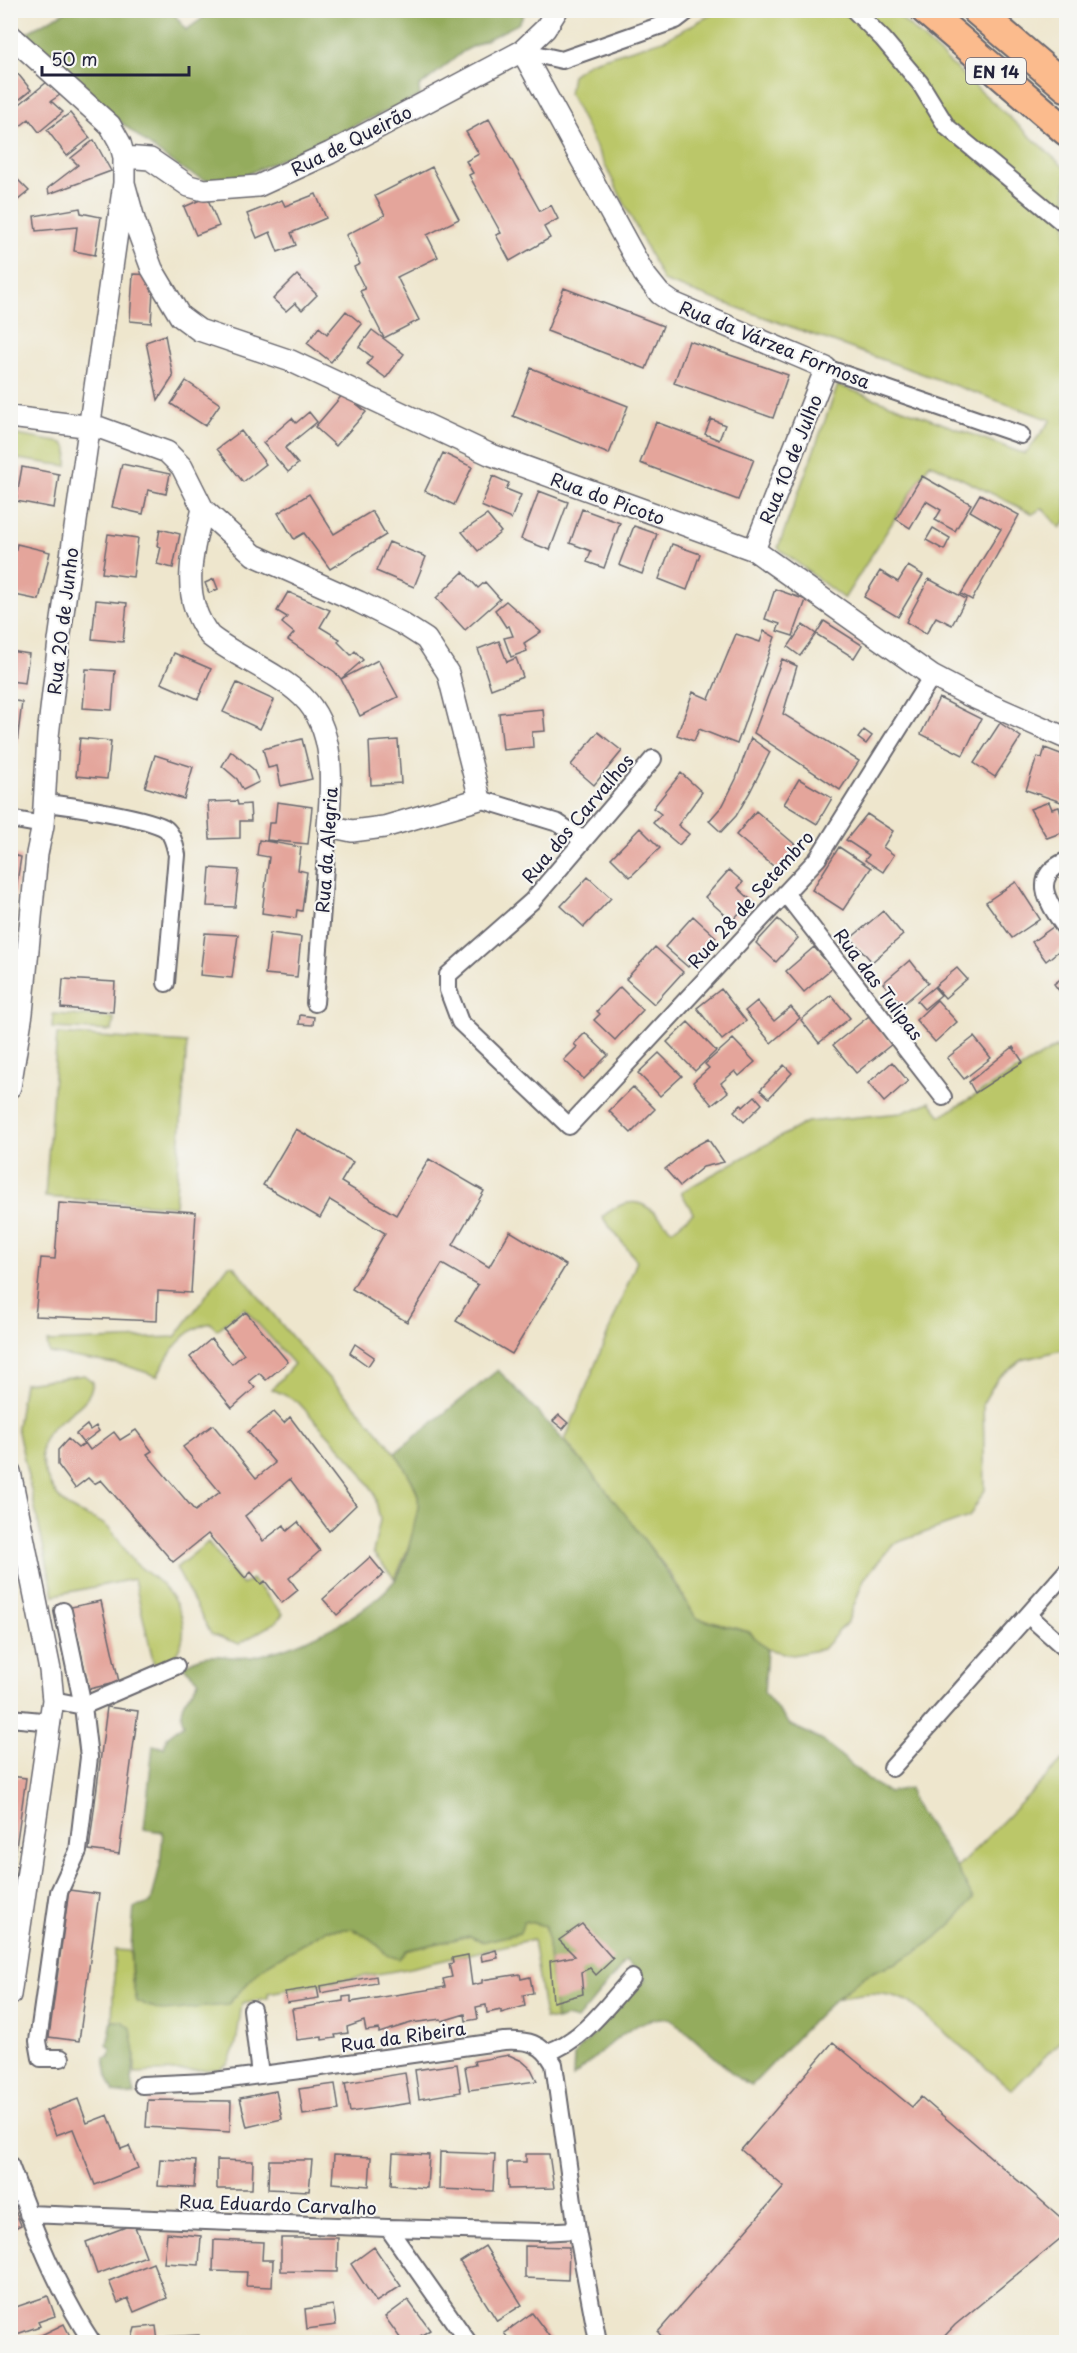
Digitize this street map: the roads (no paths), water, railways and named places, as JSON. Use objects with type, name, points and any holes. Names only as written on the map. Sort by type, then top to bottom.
[{"type":"highway","name":"EN 14","points":[[925,10],[1066,131]]},
{"type":"highway","name":"EN 14","points":[[976,10],[1066,87]]},
{"type":"street","name":"Rua de Queirão","points":[[124,157],[150,159],[189,186],[204,190],[258,186],[330,153],[522,51],[545,29],[557,10]]},
{"type":"street","points":[[522,51],[562,60],[676,20],[689,10]]},
{"type":"street","points":[[854,10],[883,39],[920,83],[947,127],[1062,222]]},
{"type":"street","points":[[10,35],[110,125],[120,143],[124,157]]},
{"type":"street","name":"Rua da Várzea Formosa","points":[[522,51],[644,274],[660,294],[673,303],[826,368],[1021,435]]},
{"type":"street","name":"Rua 20 de Junho","points":[[10,1087],[22,1014],[43,825],[48,736],[59,641],[88,426],[117,245],[124,183],[124,157]]},
{"type":"street","name":"Rua do Picoto","points":[[124,183],[135,223],[152,269],[180,316],[199,330],[291,361],[444,435],[489,454],[754,550],[932,676],[968,695],[1066,738]]},
{"type":"street","name":"Rua do Picoto","points":[[117,245],[139,255],[152,269]]},
{"type":"street","name":"Rua 10 de Julho","points":[[754,550],[826,368]]},
{"type":"street","points":[[10,417],[88,426],[167,452],[182,467],[203,509],[254,555],[359,602],[401,623],[426,639],[448,673],[480,799]]},
{"type":"street","name":"Rua da Alegria","points":[[203,509],[191,560],[189,589],[201,625],[210,636],[303,697],[319,719],[332,780],[315,1003]]},
{"type":"street","name":"Rua 28 de Setembro","points":[[569,1126],[818,858],[932,676]]},
{"type":"street","name":"Rua dos Carvalhos","points":[[569,1126],[460,1022],[448,990],[448,975],[532,902],[653,759]]},
{"type":"street","points":[[328,826],[352,831],[384,827],[480,799],[558,823],[583,840]]},
{"type":"street","points":[[45,802],[79,807],[148,823],[165,829],[173,839],[177,855],[166,983]]},
{"type":"street","points":[[10,819],[43,825]]},
{"type":"street","points":[[1066,861],[1050,873],[1045,885],[1046,899],[1066,929]]},
{"type":"street","name":"Rua das Tulipas","points":[[785,893],[943,1097]]},
{"type":"street","points":[[10,1472],[50,1670],[53,1700],[16,1921],[10,1995]]},
{"type":"street","points":[[892,1768],[1066,1572]]},
{"type":"street","points":[[62,2058],[41,2058],[38,2041],[59,1892],[78,1851],[89,1757],[83,1706],[63,1611]]},
{"type":"street","points":[[1028,1615],[1066,1649]]},
{"type":"street","points":[[53,1700],[83,1706],[176,1666]]},
{"type":"street","points":[[10,1718],[51,1722]]},
{"type":"street","points":[[598,2343],[577,2230],[554,2064],[548,2052],[565,2046],[584,2031],[632,1978]]},
{"type":"street","points":[[252,2009],[260,2075]]},
{"type":"street","name":"Rua da Ribeira","points":[[142,2085],[260,2075],[504,2042],[528,2041],[548,2052]]},
{"type":"street","points":[[10,2165],[28,2214],[64,2296],[92,2343]]},
{"type":"street","name":"Rua Eduardo Carvalho","points":[[28,2214],[388,2229],[468,2343]]},
{"type":"street","points":[[388,2229],[541,2232],[577,2230]]}]
